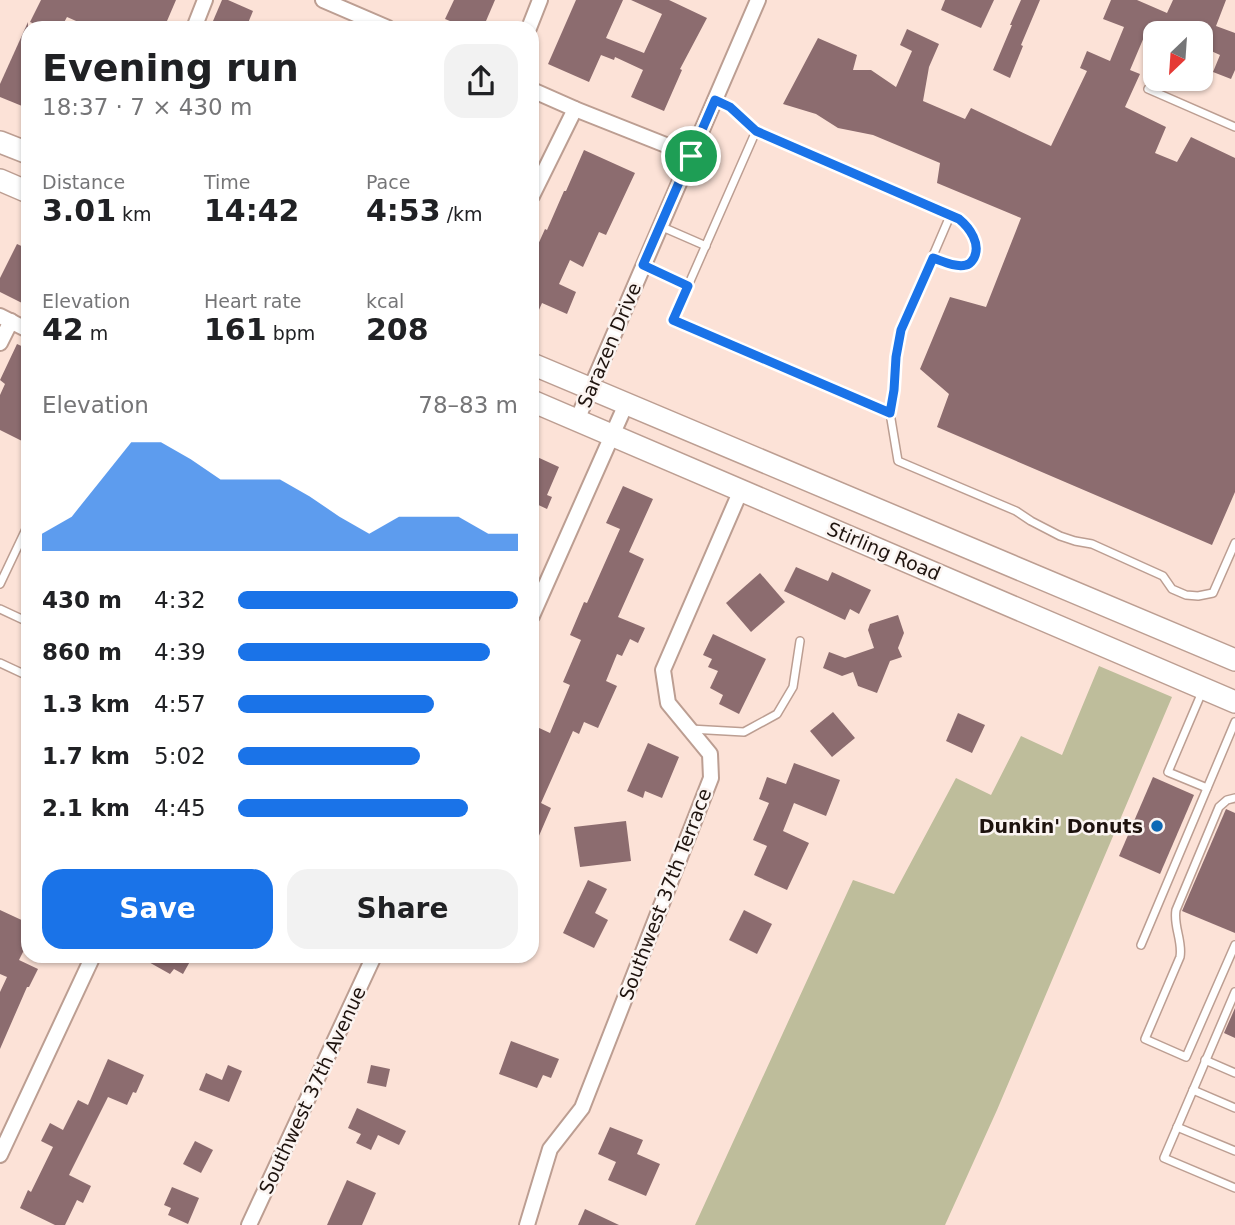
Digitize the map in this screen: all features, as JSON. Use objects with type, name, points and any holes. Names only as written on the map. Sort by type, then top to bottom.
[{"type":"main road","points":[[0,142],[21,150]]},
{"type":"main road","points":[[0,180],[21,189]]},
{"type":"main road","name":"Stirling Road","points":[[539,366],[1235,660]]},
{"type":"main road","name":"Stirling Road","points":[[539,404],[1235,702]]},
{"type":"street","points":[[197,21],[205,0]]},
{"type":"street","points":[[323,0],[372,21]]},
{"type":"street","points":[[531,21],[540,0]]},
{"type":"street","name":"Sarazen Drive","points":[[577,420],[758,0]]},
{"type":"street","points":[[539,93],[691,156]]},
{"type":"street","points":[[539,182],[575,109]]},
{"type":"street","points":[[0,343],[5,319],[21,327]]},
{"type":"street","points":[[539,600],[626,404]]},
{"type":"street","name":"Southwest 37th Terrace","points":[[527,1225],[551,1149],[582,1108],[711,778],[710,754],[668,703],[663,670],[741,490]]},
{"type":"street","points":[[0,1155],[90,963]]},
{"type":"street","name":"Southwest 37th Avenue","points":[[249,1225],[371,963]]},
{"type":"lane","points":[[1153,91],[1235,127]]},
{"type":"lane","points":[[715,100],[730,107],[756,131],[959,219],[966,225],[977,244],[976,254],[970,263],[963,266],[933,258]]},
{"type":"lane","points":[[756,131],[673,320],[890,413]]},
{"type":"lane","points":[[950,216],[901,330],[890,413],[898,461],[1016,511],[1060,536],[1092,544],[1163,576],[1172,589],[1186,595],[1213,593],[1235,543]]},
{"type":"lane","points":[[660,226],[706,246]]},
{"type":"lane","points":[[643,265],[688,286]]},
{"type":"lane","points":[[0,584],[21,540]]},
{"type":"lane","points":[[0,609],[21,619]]},
{"type":"lane","points":[[690,729],[744,732],[777,714],[793,687],[800,641]]},
{"type":"lane","points":[[0,663],[21,673]]},
{"type":"lane","points":[[1203,688],[1168,772],[1207,788]]},
{"type":"lane","points":[[1141,945],[1235,722]]},
{"type":"lane","points":[[1235,798],[1227,800],[1219,807],[1176,910],[1182,948],[1180,957],[1144,1039],[1186,1057],[1235,946]]},
{"type":"lane","points":[[1235,992],[1164,1158],[1235,1188]]},
{"type":"lane","points":[[1205,1060],[1235,1073]]},
{"type":"lane","points":[[1192,1090],[1235,1108]]},
{"type":"lane","points":[[1177,1127],[1235,1151]]},
{"type":"green space","points":[[1099,666],[1172,697],[997,1110],[945,1225],[695,1225],[853,880],[894,894],[956,778],[991,795],[1021,736],[1062,755]]},
{"type":"building","points":[[41,0],[176,0],[167,21],[76,21],[67,17],[65,21],[30,21]]},
{"type":"building","points":[[222,0],[253,11],[249,21],[213,21]]},
{"type":"building","points":[[454,0],[495,0],[486,21],[445,19]]},
{"type":"building","points":[[576,0],[623,0],[606,38],[644,53],[662,14],[631,0],[669,0],[707,18],[680,69],[682,70],[664,111],[631,97],[643,70],[615,57],[614,60],[601,55],[589,82],[548,64]]},
{"type":"building","points":[[945,0],[994,0],[981,28],[941,10]]},
{"type":"building","points":[[1021,0],[1040,0],[1010,78],[993,70]]},
{"type":"building","points":[[1111,0],[1137,0],[1167,13],[1173,0],[1226,0],[1216,26],[1235,33],[1235,70],[1231,79],[1213,72],[1220,55],[1213,52],[1213,21],[1143,21],[1143,39],[1130,70],[1140,74],[1125,107],[1166,127],[1155,153],[1177,162],[1191,137],[1235,158],[1235,492],[1212,545],[937,427],[949,394],[920,369],[950,297],[986,307],[1021,218],[937,183],[940,163],[873,135],[838,128],[816,114],[783,104],[818,38],[857,55],[853,70],[871,70],[896,87],[912,51],[900,45],[907,29],[939,44],[929,67],[923,101],[965,119],[971,108],[1051,146],[1087,71],[1080,68],[1087,51],[1110,61],[1124,27],[1103,19]]},
{"type":"building","points":[[21,38],[21,106],[0,97],[0,84]]},
{"type":"building","points":[[584,150],[635,173],[606,235],[599,232],[583,267],[570,260],[559,284],[576,292],[567,314],[542,303],[539,310],[539,242]]},
{"type":"building","points":[[17,244],[21,246],[21,302],[0,292],[0,278]]},
{"type":"building","points":[[17,344],[21,346],[21,440],[0,430],[0,395],[5,384],[0,380]]},
{"type":"building","points":[[539,458],[559,467],[547,495],[552,497],[547,509],[539,505]]},
{"type":"building","points":[[623,486],[653,499],[629,552],[644,559],[618,617],[645,628],[638,643],[630,639],[622,656],[617,654],[606,681],[617,686],[598,728],[584,722],[579,734],[573,731],[541,803],[551,808],[539,836],[539,728],[550,733],[570,685],[563,682],[581,640],[570,635],[620,529],[606,523]]},
{"type":"building","points":[[796,567],[828,581],[832,572],[871,590],[859,614],[850,609],[845,620],[784,591]]},
{"type":"building","points":[[760,573],[785,602],[751,632],[726,603]]},
{"type":"building","points":[[898,615],[904,633],[898,648],[902,657],[890,661],[877,693],[858,686],[853,672],[842,676],[823,668],[829,652],[845,658],[874,648],[868,630],[870,624]]},
{"type":"building","points":[[713,634],[766,659],[739,714],[719,704],[723,695],[710,688],[718,671],[708,667],[712,659],[703,655]]},
{"type":"building","points":[[833,712],[855,738],[832,757],[810,731]]},
{"type":"building","points":[[958,713],[985,725],[972,753],[946,741]]},
{"type":"building","points":[[648,743],[679,757],[662,798],[645,791],[643,798],[627,791]]},
{"type":"building","points":[[794,763],[840,780],[826,816],[794,803],[783,831],[809,843],[787,890],[754,875],[767,846],[753,840],[769,803],[759,799],[767,777],[786,784]]},
{"type":"building","name":"Dunkin' Donuts","points":[[1153,777],[1194,795],[1160,874],[1119,856]]},
{"type":"building","points":[[1226,809],[1235,813],[1235,933],[1182,911]]},
{"type":"building","points":[[626,821],[631,861],[580,867],[574,827]]},
{"type":"building","points":[[588,880],[607,889],[595,913],[608,920],[594,948],[563,933]]},
{"type":"building","points":[[0,910],[21,920],[19,960],[38,969],[27,987],[0,1049],[0,992],[7,977],[0,974]]},
{"type":"building","points":[[744,910],[772,924],[757,954],[729,940]]},
{"type":"building","points":[[150,963],[189,963],[183,974],[174,969],[170,974]]},
{"type":"building","points":[[1235,1008],[1235,1038],[1224,1033]]},
{"type":"building","points":[[511,1041],[559,1059],[551,1078],[543,1075],[537,1088],[499,1074]]},
{"type":"building","points":[[108,1059],[144,1075],[127,1105],[108,1097],[69,1175],[91,1186],[83,1203],[77,1200],[65,1225],[55,1225],[20,1208],[53,1147],[41,1141],[50,1123],[63,1130],[78,1100],[88,1105]]},
{"type":"building","points":[[228,1065],[242,1071],[229,1102],[199,1090],[206,1073],[222,1080]]},
{"type":"building","points":[[371,1065],[390,1069],[386,1087],[367,1083]]},
{"type":"building","points":[[357,1108],[406,1131],[399,1145],[378,1135],[371,1150],[356,1143],[361,1134],[348,1128]]},
{"type":"building","points":[[610,1127],[643,1140],[637,1154],[660,1164],[646,1196],[608,1180],[616,1162],[598,1154]]},
{"type":"building","points":[[195,1141],[213,1150],[201,1173],[183,1164]]},
{"type":"building","points":[[347,1180],[376,1193],[362,1225],[327,1225]]},
{"type":"building","points":[[172,1187],[199,1198],[188,1224],[168,1215],[171,1208],[164,1205]]},
{"type":"building","points":[[585,1209],[619,1225],[578,1225]]},
{"type":"place","name":"Dunkin' Donuts","points":[[1157,826]]},
{"type":"route","points":[[715,100],[730,107],[756,131],[959,219],[966,225],[977,244],[976,254],[970,263],[963,266],[933,258],[901,330],[890,413],[673,320],[688,286],[643,265],[691,156],[715,100]]}]
